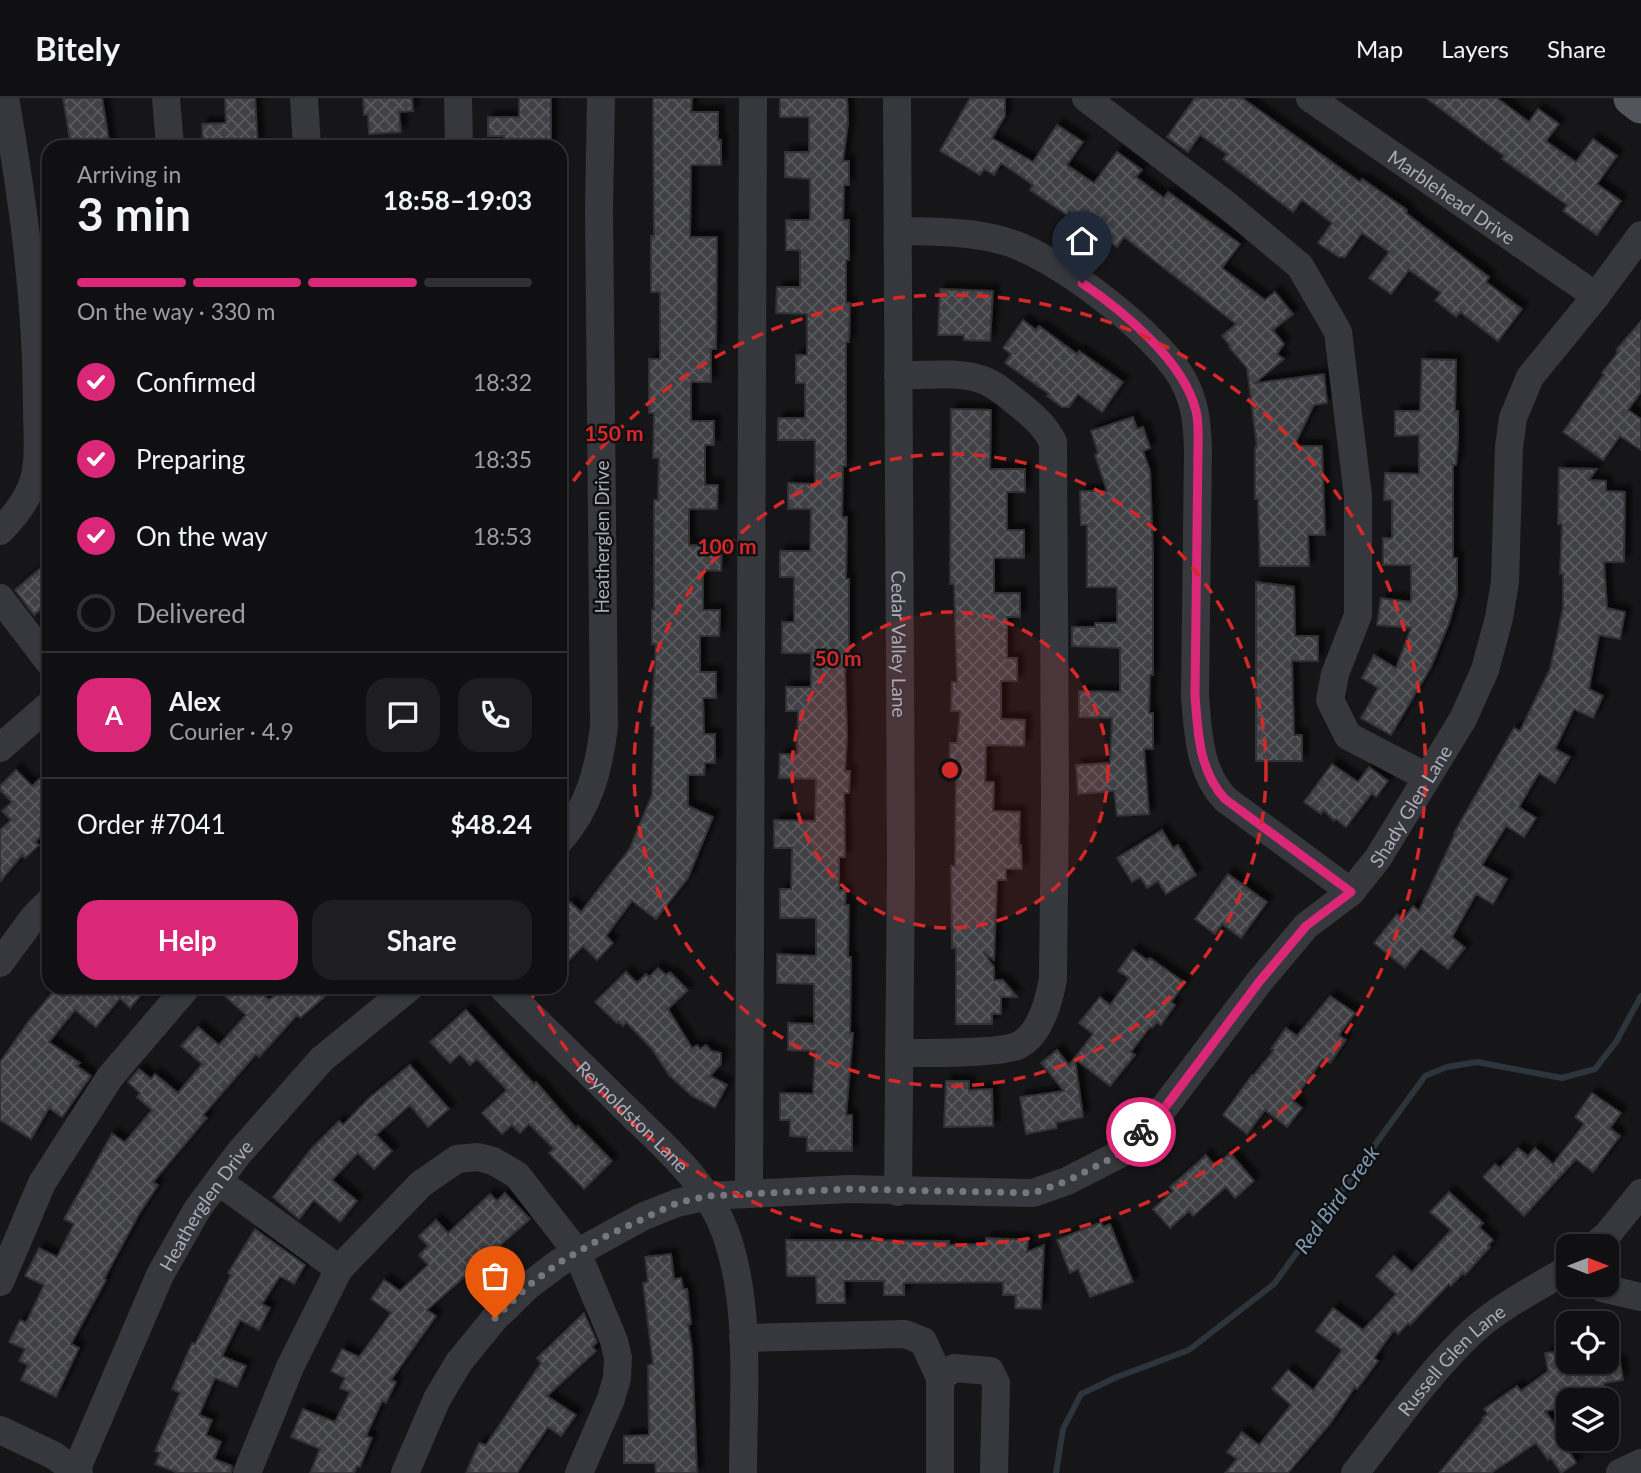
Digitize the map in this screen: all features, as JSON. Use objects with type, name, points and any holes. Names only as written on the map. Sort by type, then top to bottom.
[{"type":"main road","points":[[1632,98],[1641,105]]},
{"type":"street","points":[[0,531],[21,506],[32,486],[37,442],[37,357],[32,280],[6,150],[5,98]]},
{"type":"street","points":[[166,98],[169,140]]},
{"type":"street","points":[[304,98],[307,140]]},
{"type":"street","points":[[458,98],[459,140]]},
{"type":"street","name":"Heatherglen Drive","points":[[567,830],[586,802],[600,764],[604,726],[601,98]]},
{"type":"street","points":[[749,1194],[753,98]]},
{"type":"street","name":"Cedar Valley Lane","points":[[897,98],[901,852],[898,1192]]},
{"type":"street","points":[[1086,98],[1228,206],[1300,266],[1338,332],[1358,496],[1358,615],[1335,674],[1330,700],[1348,736],[1427,777]]},
{"type":"street","name":"Marblehead Drive","points":[[1310,98],[1596,296]]},
{"type":"street","points":[[898,231],[966,234],[1005,241],[1047,259],[1099,295],[1143,333],[1185,383],[1196,412],[1198,449],[1195,696],[1197,730],[1204,761],[1212,785],[1225,799],[1351,892]]},
{"type":"street","name":"Shady Glen Lane","points":[[405,1473],[437,1399],[459,1363],[495,1318],[528,1286],[577,1252],[644,1216],[677,1203],[708,1196],[849,1189],[1033,1193],[1067,1181],[1120,1154],[1160,1114],[1259,982],[1306,926],[1351,892],[1378,858],[1463,719],[1485,670],[1499,618],[1505,582],[1509,447],[1513,418],[1530,377],[1596,296],[1641,235]]},
{"type":"street","points":[[898,375],[965,376],[981,379],[1038,421],[1053,442],[1055,797],[1053,979],[1049,1000],[1032,1032],[1019,1045],[1002,1049],[899,1053]]},
{"type":"street","points":[[0,598],[42,653]]},
{"type":"street","points":[[0,748],[42,711]]},
{"type":"street","points":[[0,963],[42,909]]},
{"type":"street","points":[[0,1282],[50,1171],[110,1077],[181,994]]},
{"type":"street","name":"Heatherglen Drive","points":[[77,1472],[160,1275],[198,1208],[279,1106],[323,1059],[402,994]]},
{"type":"street","name":"Reynoldston Lane","points":[[509,994],[681,1163],[708,1196],[726,1234],[737,1274],[743,1338],[743,1473]]},
{"type":"street","points":[[247,1473],[290,1367],[339,1269],[421,1184],[457,1159],[478,1157],[493,1161],[517,1175],[577,1252],[603,1311],[618,1358],[617,1378],[611,1399],[579,1473]]},
{"type":"street","points":[[218,1181],[339,1269]]},
{"type":"street","points":[[1607,1234],[1641,1193]]},
{"type":"street","name":"Russell Glen Lane","points":[[1355,1473],[1444,1361],[1475,1330],[1504,1308],[1556,1276]]},
{"type":"street","points":[[1619,1292],[1641,1297]]},
{"type":"street","points":[[743,1338],[905,1334],[923,1341],[940,1378],[940,1473]]},
{"type":"street","points":[[940,1378],[954,1368],[990,1371],[996,1383],[993,1473]]},
{"type":"street","points":[[0,1430],[53,1455],[77,1472]]},
{"type":"street","points":[[1620,1473],[1641,1463]]},
{"type":"building","points":[[63,98],[102,98],[109,140],[70,140]]},
{"type":"building","points":[[225,98],[255,98],[258,140],[203,140],[202,124],[226,123]]},
{"type":"building","points":[[363,98],[412,98],[413,111],[399,112],[401,132],[369,134],[368,114],[364,115]]},
{"type":"building","points":[[519,98],[551,98],[551,140],[504,140],[504,136],[488,136],[488,117],[519,117]]},
{"type":"building","points":[[653,98],[692,98],[691,112],[718,112],[718,140],[721,140],[721,165],[691,165],[690,237],[717,237],[716,349],[711,349],[711,382],[691,382],[691,421],[714,421],[714,445],[705,445],[705,485],[718,485],[717,509],[689,509],[689,545],[722,546],[721,571],[703,570],[703,610],[720,610],[719,636],[700,636],[700,672],[716,672],[716,698],[703,698],[704,734],[715,734],[715,763],[705,763],[704,775],[688,775],[688,806],[713,817],[688,878],[656,919],[632,901],[606,936],[613,943],[597,960],[583,946],[567,962],[567,905],[570,902],[581,912],[630,848],[652,795],[654,726],[651,726],[656,644],[652,644],[654,500],[658,500],[659,458],[653,458],[654,413],[649,413],[649,359],[660,359],[660,292],[651,292],[651,236],[654,236]]},
{"type":"building","points":[[780,98],[847,98],[848,123],[843,161],[849,161],[849,185],[844,185],[843,220],[849,220],[846,303],[850,303],[849,342],[846,342],[846,466],[843,466],[842,517],[847,517],[846,579],[849,579],[845,771],[850,771],[849,793],[844,793],[845,857],[839,857],[839,890],[846,890],[845,905],[849,905],[850,1033],[853,1033],[846,1115],[852,1115],[852,1151],[807,1151],[807,1137],[790,1136],[790,1120],[780,1120],[780,1093],[813,1094],[815,1051],[788,1050],[788,1023],[814,1024],[814,984],[777,983],[777,954],[816,956],[816,918],[780,918],[780,889],[791,889],[792,848],[774,848],[774,820],[815,821],[816,779],[779,778],[780,754],[797,754],[798,711],[786,711],[786,687],[811,687],[811,653],[782,653],[782,622],[794,622],[794,577],[780,577],[780,551],[810,551],[811,509],[788,509],[788,483],[815,484],[815,440],[778,440],[778,418],[805,418],[805,383],[796,383],[796,355],[807,355],[807,314],[776,313],[777,287],[800,287],[800,250],[786,250],[786,220],[810,220],[810,179],[785,177],[785,152],[809,152],[809,117],[780,117]]},
{"type":"building","points":[[970,98],[1005,98],[1005,116],[992,138],[1033,162],[1057,125],[1083,142],[1067,165],[1094,183],[1117,152],[1142,170],[1136,177],[1164,198],[1168,192],[1240,244],[1222,268],[1265,300],[1275,292],[1293,314],[1273,330],[1284,344],[1277,354],[1284,359],[1255,383],[1324,374],[1327,403],[1314,405],[1294,446],[1322,446],[1325,535],[1308,535],[1309,566],[1260,566],[1258,499],[1255,499],[1257,447],[1247,368],[1222,336],[1236,324],[1124,237],[1117,247],[1069,212],[1067,215],[1030,190],[1033,185],[1001,163],[994,175],[984,169],[980,175],[940,151]]},
{"type":"building","points":[[1195,98],[1242,98],[1360,182],[1362,179],[1407,210],[1406,213],[1489,277],[1486,282],[1522,309],[1498,341],[1460,312],[1456,317],[1435,300],[1441,293],[1409,270],[1391,294],[1369,278],[1389,252],[1362,233],[1345,257],[1339,257],[1318,243],[1332,223],[1302,200],[1293,212],[1223,159],[1227,154],[1200,135],[1188,152],[1167,137]]},
{"type":"building","points":[[1426,98],[1497,98],[1529,122],[1538,109],[1559,124],[1546,141],[1576,162],[1593,139],[1617,156],[1597,184],[1621,201],[1597,235],[1563,211],[1567,205],[1502,159],[1504,156]]},
{"type":"building","points":[[940,289],[993,291],[990,341],[964,340],[964,335],[938,335]]},
{"type":"building","points":[[1023,320],[1036,330],[1039,326],[1077,354],[1079,351],[1123,382],[1102,412],[1078,394],[1069,407],[1062,407],[1047,396],[1049,394],[1005,363],[1011,354],[1003,348]]},
{"type":"building","points":[[1641,321],[1641,392],[1628,410],[1641,419],[1641,450],[1620,436],[1603,460],[1563,432],[1604,374],[1602,373],[1618,352],[1616,350]]},
{"type":"building","points":[[1422,359],[1456,360],[1455,411],[1458,411],[1458,442],[1456,465],[1453,465],[1453,558],[1457,558],[1457,595],[1431,667],[1391,735],[1361,718],[1378,688],[1362,678],[1374,655],[1396,668],[1411,628],[1377,625],[1381,598],[1411,602],[1411,565],[1383,565],[1383,538],[1392,538],[1392,500],[1384,500],[1385,473],[1419,474],[1419,435],[1395,436],[1395,411],[1420,411]]},
{"type":"building","points":[[951,409],[991,410],[990,469],[1025,469],[1025,492],[1007,492],[1007,530],[1024,530],[1024,558],[994,558],[994,593],[1020,593],[1020,617],[1007,617],[1007,658],[1017,658],[1017,681],[1001,681],[1001,719],[1025,720],[1024,746],[986,745],[985,782],[994,782],[993,811],[1020,812],[1019,845],[1022,869],[1006,869],[1006,880],[997,880],[994,960],[983,952],[994,967],[994,980],[1003,980],[1017,997],[1001,997],[1001,1014],[992,1014],[992,1024],[956,1024],[956,948],[952,948],[951,866],[955,866],[956,771],[949,771],[950,743],[957,743],[960,711],[951,711],[952,682],[957,682],[954,584],[950,584]]},
{"type":"building","points":[[1133,417],[1137,429],[1143,427],[1150,448],[1143,451],[1150,471],[1153,555],[1153,675],[1150,675],[1149,713],[1153,713],[1153,749],[1144,749],[1149,814],[1117,816],[1114,791],[1078,794],[1076,765],[1110,763],[1112,718],[1079,717],[1079,691],[1120,692],[1120,648],[1072,646],[1072,627],[1117,623],[1117,587],[1087,587],[1087,525],[1081,525],[1080,491],[1107,491],[1095,455],[1098,453],[1091,431]]},
{"type":"building","points":[[1559,468],[1597,469],[1589,480],[1606,481],[1606,491],[1625,492],[1624,562],[1604,562],[1607,608],[1625,612],[1620,639],[1599,635],[1589,689],[1603,696],[1593,718],[1574,709],[1555,749],[1570,757],[1555,783],[1539,773],[1519,807],[1536,818],[1524,837],[1506,826],[1482,865],[1507,879],[1493,904],[1476,894],[1452,937],[1465,948],[1448,969],[1421,948],[1405,968],[1374,943],[1397,914],[1403,919],[1413,906],[1419,911],[1454,833],[1514,728],[1520,731],[1550,669],[1563,608],[1563,574],[1560,574],[1562,524],[1558,524]]},
{"type":"building","points":[[42,567],[42,609],[34,615],[15,590]]},
{"type":"building","points":[[1256,582],[1294,587],[1295,636],[1318,636],[1318,661],[1292,661],[1294,735],[1302,735],[1302,761],[1256,761]]},
{"type":"building","points":[[1332,764],[1358,782],[1369,767],[1388,781],[1376,797],[1372,793],[1346,827],[1336,819],[1334,821],[1324,810],[1321,814],[1304,802]]},
{"type":"building","points":[[16,770],[32,786],[42,777],[42,835],[35,842],[39,845],[25,858],[22,855],[0,882],[0,830],[11,820],[2,811],[12,802],[0,790],[0,786]]},
{"type":"building","points":[[1162,830],[1173,848],[1178,845],[1196,875],[1166,894],[1158,881],[1147,888],[1140,877],[1132,882],[1117,858]]},
{"type":"building","points":[[1228,874],[1267,902],[1241,938],[1222,924],[1215,934],[1195,919]]},
{"type":"building","points":[[1133,950],[1147,960],[1150,958],[1185,983],[1171,1002],[1175,1005],[1161,1025],[1157,1022],[1150,1027],[1131,1052],[1135,1055],[1110,1086],[1075,1059],[1083,1117],[1056,1123],[1057,1128],[1026,1134],[1020,1097],[1064,1091],[1041,1063],[1057,1050],[1069,1065],[1093,1034],[1079,1023],[1100,997],[1110,1005],[1129,978],[1118,971]]},
{"type":"building","points":[[658,968],[666,975],[670,972],[688,990],[668,1009],[692,1048],[697,1045],[700,1049],[706,1045],[711,1051],[721,1053],[721,1064],[710,1076],[727,1085],[715,1108],[692,1096],[669,1075],[652,1049],[626,1022],[623,1026],[618,1021],[617,1023],[595,1002],[626,972],[637,983]]},
{"type":"building","points":[[51,994],[142,994],[130,1008],[120,998],[96,1027],[75,1010],[49,1042],[80,1063],[77,1066],[91,1076],[62,1117],[49,1108],[31,1139],[0,1120],[0,1062]]},
{"type":"building","points":[[223,994],[263,994],[269,1000],[276,994],[328,994],[300,1018],[297,1015],[259,1057],[256,1054],[203,1115],[207,1118],[153,1182],[158,1185],[139,1214],[71,1344],[79,1348],[56,1397],[21,1380],[28,1365],[19,1361],[25,1349],[9,1342],[20,1320],[26,1323],[44,1285],[25,1276],[39,1248],[57,1257],[74,1224],[64,1219],[112,1134],[125,1142],[152,1110],[137,1097],[140,1093],[128,1082],[139,1069],[151,1079],[155,1074],[178,1093],[202,1064],[181,1046],[198,1027],[219,1045],[246,1015]]},
{"type":"building","points":[[1330,996],[1355,1013],[1339,1035],[1346,1040],[1330,1063],[1323,1059],[1293,1101],[1302,1108],[1287,1127],[1265,1110],[1247,1134],[1223,1115],[1274,1050],[1271,1049],[1286,1028],[1297,1036]]},
{"type":"building","points":[[466,1010],[534,1084],[536,1082],[576,1128],[578,1126],[612,1161],[584,1189],[549,1153],[554,1149],[529,1124],[520,1133],[512,1125],[502,1134],[482,1113],[507,1090],[477,1059],[470,1065],[460,1054],[450,1063],[430,1042]]},
{"type":"building","points":[[410,1065],[449,1109],[428,1127],[410,1105],[376,1135],[392,1151],[374,1169],[358,1153],[332,1180],[357,1201],[340,1222],[314,1200],[299,1219],[273,1197],[312,1148],[339,1121],[343,1125],[369,1098]]},
{"type":"building","points":[[946,1081],[969,1081],[969,1090],[992,1089],[993,1126],[944,1127]]},
{"type":"building","points":[[1592,1093],[1621,1113],[1610,1128],[1620,1136],[1593,1172],[1576,1159],[1524,1216],[1483,1177],[1495,1164],[1500,1168],[1518,1148],[1528,1156],[1535,1148],[1553,1164],[1584,1124],[1575,1117]]},
{"type":"building","points":[[1230,1153],[1254,1181],[1235,1198],[1226,1187],[1193,1216],[1189,1211],[1170,1228],[1153,1209],[1173,1191],[1170,1187],[1206,1155],[1215,1166]]},
{"type":"building","points":[[1449,1192],[1483,1223],[1479,1227],[1493,1240],[1488,1245],[1490,1247],[1465,1275],[1463,1273],[1451,1286],[1449,1284],[1410,1325],[1408,1323],[1398,1334],[1394,1330],[1374,1358],[1378,1361],[1288,1473],[1225,1473],[1237,1459],[1227,1452],[1242,1432],[1259,1445],[1291,1405],[1272,1389],[1288,1370],[1313,1390],[1342,1350],[1316,1331],[1333,1308],[1363,1330],[1396,1294],[1376,1276],[1394,1256],[1412,1272],[1451,1230],[1430,1212]]},
{"type":"building","points":[[505,1193],[530,1219],[427,1310],[436,1316],[391,1380],[396,1382],[386,1403],[382,1401],[366,1436],[372,1438],[360,1467],[357,1466],[354,1473],[310,1473],[320,1449],[291,1437],[303,1409],[335,1422],[350,1392],[340,1388],[345,1378],[331,1371],[342,1349],[359,1357],[391,1313],[371,1299],[384,1280],[400,1291],[428,1265],[419,1255],[428,1246],[419,1236],[436,1220],[448,1233],[490,1194],[497,1201]]},
{"type":"building","points":[[1101,1222],[1103,1227],[1110,1224],[1133,1282],[1090,1297],[1078,1269],[1070,1273],[1057,1240]]},
{"type":"building","points":[[255,1229],[305,1265],[294,1284],[280,1276],[262,1304],[270,1308],[259,1330],[240,1320],[222,1356],[246,1366],[237,1387],[215,1378],[199,1415],[212,1420],[206,1435],[221,1442],[214,1459],[232,1466],[231,1473],[178,1473],[155,1464],[160,1453],[155,1451],[180,1393],[172,1389],[192,1343],[195,1344],[231,1275],[228,1273]]},
{"type":"building","points":[[986,1238],[1028,1240],[1027,1252],[1044,1245],[1041,1309],[1015,1308],[1016,1295],[1003,1295],[1003,1282],[904,1283],[904,1295],[884,1295],[884,1281],[844,1281],[845,1303],[817,1303],[816,1276],[787,1276],[786,1240],[949,1241],[949,1245],[986,1244]]},
{"type":"building","points":[[671,1254],[674,1279],[681,1278],[683,1289],[687,1289],[697,1473],[656,1473],[655,1463],[624,1463],[624,1436],[649,1435],[648,1365],[653,1364],[643,1283],[648,1282],[645,1257]]},
{"type":"building","points":[[584,1313],[597,1342],[592,1347],[596,1351],[547,1396],[576,1415],[561,1436],[548,1427],[517,1473],[466,1473],[479,1443],[486,1445],[541,1363],[537,1358]]},
{"type":"building","points":[[1556,1352],[1556,1374],[1619,1374],[1620,1362],[1623,1380],[1604,1383],[1604,1387],[1596,1388],[1556,1388],[1556,1409],[1545,1411],[1556,1426],[1556,1451],[1569,1451],[1576,1463],[1561,1473],[1536,1443],[1491,1473],[1439,1473],[1488,1414],[1484,1409],[1517,1386],[1521,1391],[1548,1371],[1545,1353]]},
{"type":"waterway","name":"Red Bird Creek","points":[[1056,1473],[1063,1429],[1081,1394],[1117,1377],[1189,1350],[1274,1284],[1425,1076],[1447,1067],[1477,1062],[1562,1078],[1595,1069],[1616,1042],[1641,996]]},
{"type":"way so far","points":[[495,1318],[528,1286],[560,1262],[644,1216],[677,1203],[708,1196],[849,1189],[1033,1193],[1067,1181],[1120,1154],[1141,1132]]},
{"type":"route","points":[[1082,283],[1143,333],[1168,360],[1185,383],[1196,412],[1198,449],[1195,696],[1197,730],[1212,785],[1225,799],[1351,892],[1306,926],[1259,982],[1160,1114],[1141,1132]]}]
